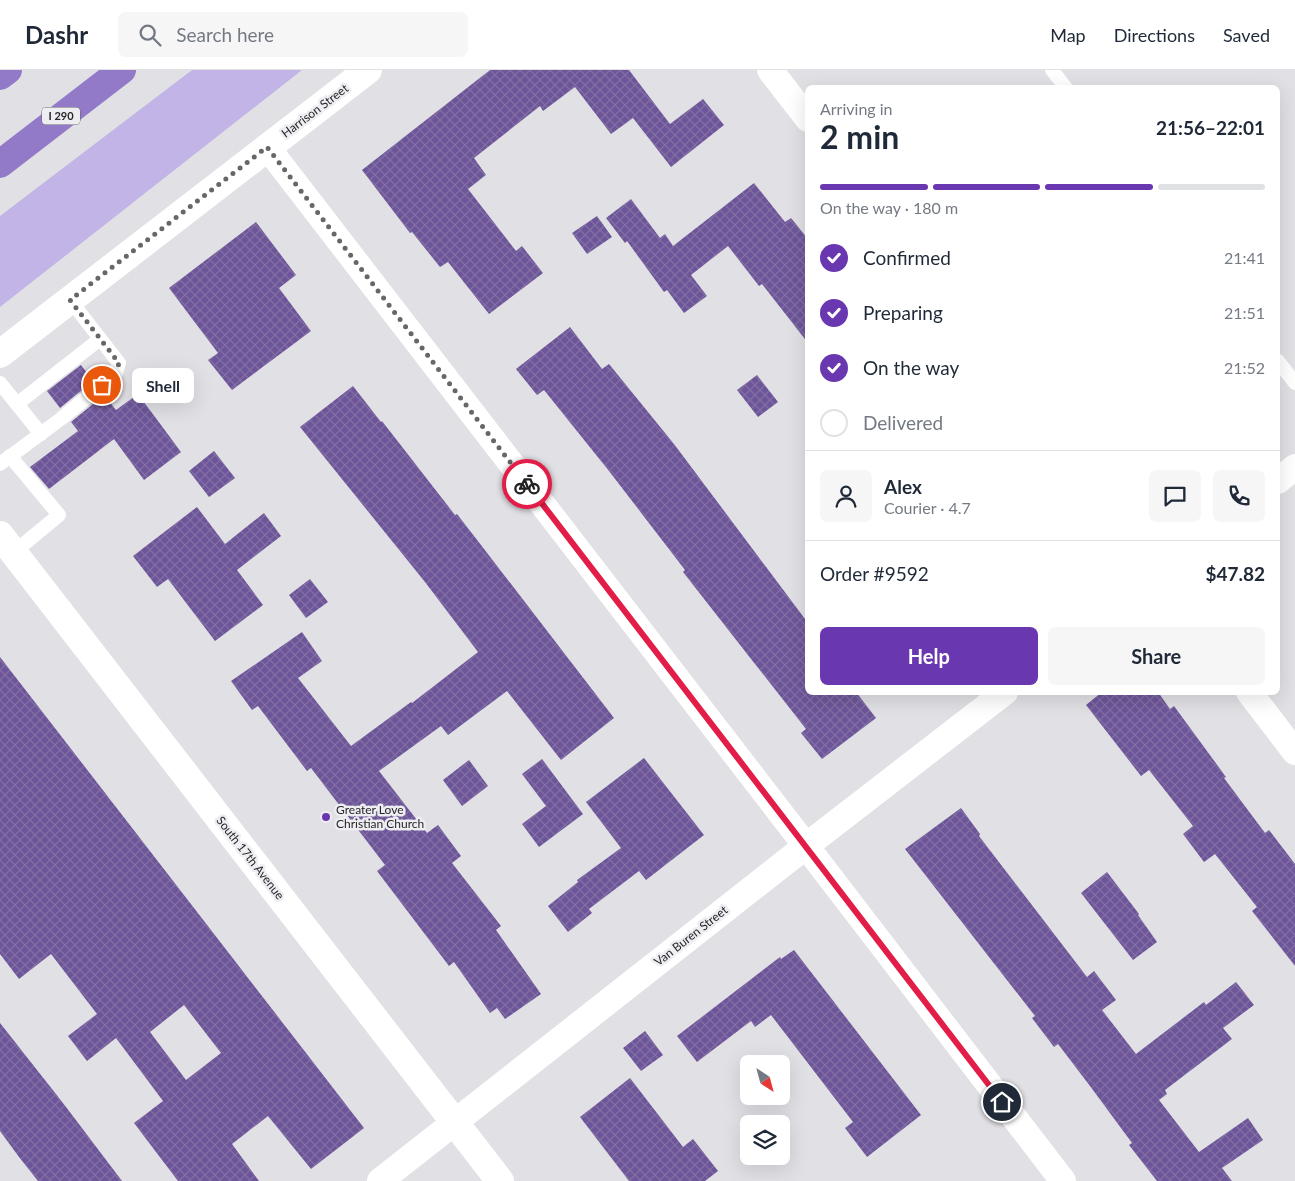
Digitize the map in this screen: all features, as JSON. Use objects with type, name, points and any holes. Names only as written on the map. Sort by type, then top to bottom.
[{"type":"highway","points":[[0,76],[8,70]]},
{"type":"highway","name":"I 290","points":[[0,164],[122,70]]},
{"type":"street","name":"Harrison Street","points":[[0,354],[368,70]]},
{"type":"street","points":[[770,70],[805,115]]},
{"type":"street","points":[[267,147],[1063,1181]]},
{"type":"street","points":[[1280,479],[1295,467]]},
{"type":"street","name":"South 17th Avenue","points":[[7,544],[500,1181]]},
{"type":"street","name":"Van Buren Street","points":[[380,1181],[1000,695]]},
{"type":"street","points":[[1251,695],[1295,752]]},
{"type":"lane","points":[[1052,70],[1064,85]]},
{"type":"lane","points":[[7,544],[59,515],[5,460],[62,418],[116,373],[119,363],[70,300]]},
{"type":"lane","points":[[17,404],[100,339]]},
{"type":"lane","points":[[1280,364],[1295,383]]},
{"type":"lane","points":[[0,383],[41,434]]},
{"type":"shaded area","points":[[192,70],[302,70],[0,307],[0,216]]},
{"type":"building","points":[[490,70],[629,70],[670,124],[703,99],[724,125],[671,167],[633,118],[611,134],[575,87],[543,111],[540,106],[474,158],[486,175],[468,189],[516,251],[522,246],[543,273],[489,314],[448,262],[440,267],[412,232],[410,233],[362,170]]},
{"type":"building","points":[[754,183],[785,222],[791,218],[805,235],[805,339],[762,284],[759,286],[728,246],[691,275],[707,296],[684,313],[667,290],[664,292],[627,241],[625,243],[606,218],[631,199],[660,238],[665,234],[673,246]]},
{"type":"building","points":[[597,216],[612,237],[587,254],[572,233]]},
{"type":"building","points":[[256,222],[296,275],[279,288],[311,331],[232,390],[208,360],[218,353],[169,288]]},
{"type":"building","points":[[570,327],[602,369],[609,364],[674,444],[805,619],[805,695],[858,695],[876,718],[822,759],[801,733],[806,729],[683,572],[685,570],[609,471],[544,390],[537,395],[516,369]]},
{"type":"building","points":[[81,365],[93,381],[60,408],[47,391]]},
{"type":"building","points":[[757,375],[778,402],[758,417],[737,390]]},
{"type":"building","points":[[353,386],[455,515],[457,514],[614,718],[561,760],[507,691],[448,735],[441,726],[379,771],[427,833],[438,825],[461,856],[452,863],[501,926],[496,930],[541,994],[505,1019],[497,1008],[490,1013],[454,962],[449,966],[377,871],[385,865],[311,768],[307,771],[258,706],[252,710],[231,681],[302,632],[322,661],[298,678],[351,746],[412,703],[478,652],[425,582],[300,427]]},
{"type":"building","points":[[138,394],[181,452],[144,480],[114,439],[49,489],[30,467],[78,431],[71,422],[104,395],[116,410]]},
{"type":"building","points":[[214,451],[235,478],[209,497],[189,471]]},
{"type":"building","points":[[197,507],[225,544],[264,513],[281,536],[237,570],[263,605],[215,641],[168,579],[157,587],[133,556]]},
{"type":"building","points":[[310,579],[328,602],[306,618],[289,595]]},
{"type":"building","points":[[0,657],[364,1128],[311,1169],[268,1116],[232,1144],[259,1181],[178,1181],[134,1123],[163,1101],[116,1038],[87,1061],[68,1036],[97,1014],[51,954],[19,979],[0,954]],"holes":[[[184,1005],[221,1053],[186,1080],[150,1032]]]},
{"type":"building","points":[[1098,695],[1160,695],[1170,709],[1174,706],[1265,833],[1269,830],[1295,864],[1295,966],[1252,911],[1257,907],[1215,854],[1204,862],[1183,834],[1193,826],[1149,770],[1141,776],[1086,705]]},
{"type":"building","points":[[644,758],[704,835],[646,880],[639,871],[589,909],[592,913],[568,932],[548,906],[578,882],[577,880],[621,848],[586,802]]},
{"type":"building","points":[[542,759],[583,814],[539,847],[522,824],[546,806],[522,774]]},
{"type":"building","points":[[469,760],[488,786],[462,806],[443,780]]},
{"type":"building","points":[[961,808],[980,834],[979,836],[1087,977],[1094,971],[1116,1000],[1102,1010],[1136,1054],[1204,1002],[1206,1005],[1236,982],[1254,1005],[1223,1028],[1232,1039],[1165,1090],[1167,1094],[1159,1100],[1199,1152],[1248,1118],[1263,1140],[1222,1168],[1232,1181],[1157,1181],[1129,1145],[1132,1143],[1090,1086],[1058,1044],[1054,1047],[1032,1018],[1035,1016],[905,849]]},
{"type":"building","points":[[1107,872],[1139,914],[1157,942],[1133,960],[1081,893]]},
{"type":"building","points":[[794,950],[921,1115],[867,1157],[845,1128],[853,1122],[771,1015],[755,1027],[751,1021],[697,1062],[677,1036],[780,957],[781,959]]},
{"type":"building","points":[[0,1023],[122,1181],[38,1181],[19,1157],[0,1131]]},
{"type":"building","points":[[645,1031],[663,1055],[641,1071],[623,1048]]},
{"type":"building","points":[[630,1078],[683,1147],[693,1139],[718,1171],[705,1181],[629,1181],[580,1117]]},
{"type":"way so far","points":[[102,385],[116,373],[119,363],[70,300],[267,147],[527,484]]},
{"type":"place","name":"Shell","points":[[102,385]]},
{"type":"place","name":"Greater Love Christian Church","points":[[326,817]]},
{"type":"route","points":[[527,484],[1002,1102]]}]
